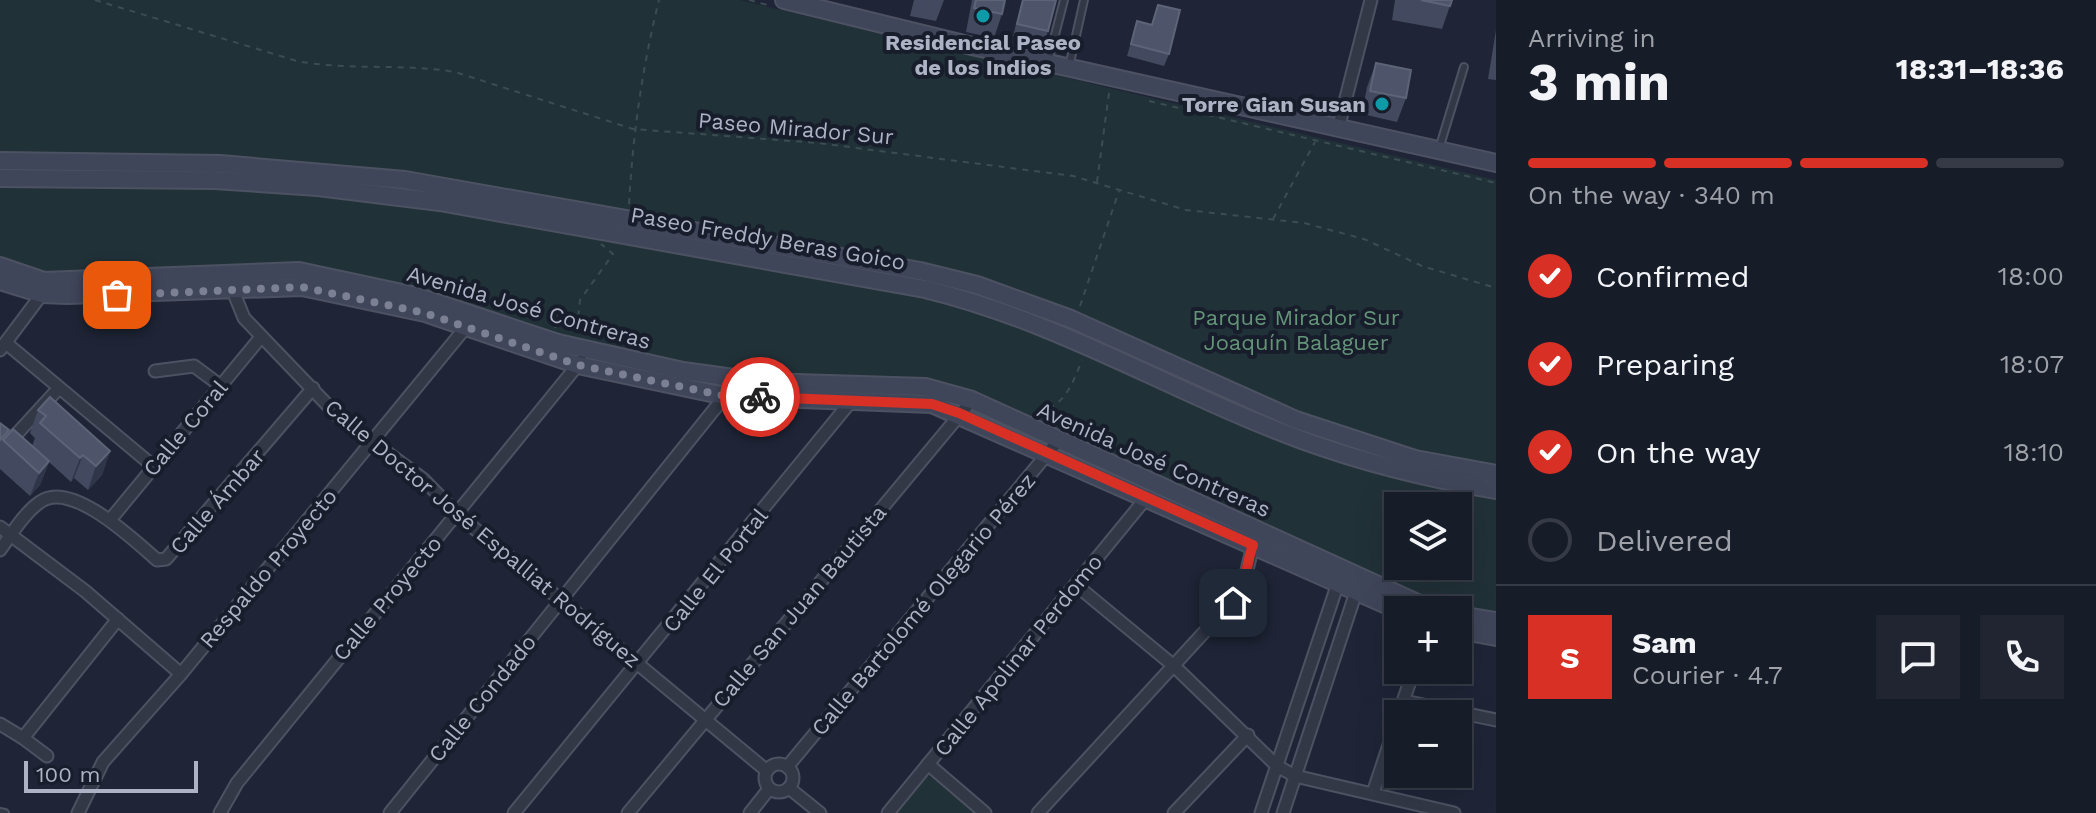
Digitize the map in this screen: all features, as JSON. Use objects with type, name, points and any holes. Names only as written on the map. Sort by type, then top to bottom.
[{"type":"main road","points":[[784,0],[1496,163]]},
{"type":"main road","name":"Paseo Freddy Beras Goico","points":[[0,161],[220,164],[405,180],[920,271],[977,285],[1071,319],[1296,420],[1415,459],[1496,474]]},
{"type":"main road","name":"Paseo Freddy Beras Goico","points":[[0,178],[214,180],[318,187],[440,202],[602,230],[627,221],[977,302],[1088,344],[1303,441],[1430,479],[1496,490]]},
{"type":"main road","name":"Avenida José Contreras","points":[[0,266],[44,281],[231,280],[302,287],[398,306],[578,365],[725,396],[932,404],[1053,447],[1358,584],[1393,596]]},
{"type":"main road","name":"Avenida José Contreras","points":[[0,281],[42,294],[117,295],[299,271],[444,304],[589,351],[732,380],[934,388],[972,400],[1018,422],[1053,447],[1147,497],[1253,545],[1340,576]]},
{"type":"main road","name":"Avenida José Contreras","points":[[1358,584],[1384,601]]},
{"type":"main road","points":[[1472,617],[1496,621]]},
{"type":"main road","points":[[1472,633],[1496,637]]},
{"type":"street","points":[[1339,125],[1371,0]]},
{"type":"street","name":"Calle Doctor José Espalliat Rodríguez","points":[[231,280],[244,318],[371,444],[423,479],[457,514],[767,771]]},
{"type":"street","points":[[42,294],[3,347],[59,388],[153,466]]},
{"type":"street","name":"Respaldo Proyecto","points":[[78,813],[103,762],[181,674],[466,327]]},
{"type":"street","name":"Calle Coral","points":[[110,520],[261,337]]},
{"type":"street","name":"Calle Proyecto","points":[[220,813],[237,783],[589,351]]},
{"type":"street","points":[[155,371],[194,366],[221,386]]},
{"type":"street","name":"Calle Condado","points":[[391,812],[725,396],[732,380]]},
{"type":"street","points":[[14,437],[59,388]]},
{"type":"street","name":"Calle Ámbar","points":[[110,520],[157,560],[166,559],[313,388]]},
{"type":"street","name":"Calle El Portal","points":[[514,813],[639,665],[852,400]]},
{"type":"street","name":"Calle San Juan Bautista","points":[[628,813],[972,400]]},
{"type":"street","name":"Calle Bartolomé Olegario Pérez","points":[[787,767],[1053,447]]},
{"type":"street","name":"Calle Apolinar Perdomo","points":[[888,813],[1147,497]]},
{"type":"street","points":[[0,550],[40,502],[53,498],[85,505],[110,520]]},
{"type":"street","points":[[0,527],[118,619],[181,674]]},
{"type":"street","points":[[1038,813],[1242,591],[1253,545]]},
{"type":"street","points":[[1261,813],[1340,576]]},
{"type":"street","points":[[1283,813],[1358,584]]},
{"type":"street","points":[[1076,585],[1174,666],[1277,766],[1295,776],[1454,813]]},
{"type":"street","points":[[23,738],[118,619]]},
{"type":"street","points":[[1472,715],[1496,720]]},
{"type":"street","points":[[0,724],[47,756]]},
{"type":"street","points":[[1174,813],[1248,735]]},
{"type":"street","points":[[1373,793],[1384,760]]},
{"type":"street","points":[[776,764],[787,767],[793,775],[789,788],[780,793],[769,789],[764,780],[767,771],[776,764]]},
{"type":"street","points":[[928,764],[985,813]]},
{"type":"street","points":[[789,788],[820,813]]},
{"type":"street","points":[[750,813],[769,789]]},
{"type":"lane","points":[[1048,62],[1064,0]]},
{"type":"lane","points":[[1069,67],[1084,0]]},
{"type":"lane","points":[[1439,149],[1464,67]]},
{"type":"path","name":"Paseo Mirador Sur","points":[[95,0],[297,61],[328,67],[430,68],[455,72],[633,129],[818,143],[1073,176],[1186,210],[1304,223],[1364,239],[1422,266],[1496,288]]},
{"type":"path","points":[[627,221],[633,129],[641,74],[659,0]]},
{"type":"path","points":[[1097,183],[1111,76]]},
{"type":"path","points":[[1273,219],[1306,161],[1319,121]]},
{"type":"path","points":[[1077,315],[1119,189]]},
{"type":"path","points":[[553,341],[556,324],[577,329],[580,300],[613,254],[601,247],[602,230]]},
{"type":"path","points":[[1018,422],[1059,405],[1067,396],[1088,344]]},
{"type":"green space","name":"Parque Mirador Sur Joaquín Balaguer","points":[[0,0],[739,0],[1496,180],[1496,615],[1472,611],[1472,596],[1416,596],[965,392],[764,376],[631,355],[331,271],[41,273],[0,260]]},
{"type":"green space","points":[[928,776],[932,777],[974,813],[897,813]]},
{"type":"building","points":[[976,0],[1005,0],[1002,14],[974,8]]},
{"type":"building","points":[[1023,0],[1056,0],[1048,31],[1017,24]]},
{"type":"building","points":[[1421,0],[1452,0],[1450,6]]},
{"type":"building","points":[[1158,5],[1180,10],[1169,54],[1131,44],[1137,21],[1152,25]]},
{"type":"building","points":[[1376,63],[1411,70],[1406,98],[1370,91]]},
{"type":"building","points":[[50,397],[110,451],[96,466],[83,455],[80,458],[40,423],[46,416],[38,410]]},
{"type":"building","points":[[0,423],[9,430],[0,440]]},
{"type":"building","points":[[13,429],[49,461],[39,473],[3,440]]},
{"type":"way so far","points":[[117,295],[177,290],[302,287],[425,313],[578,365],[725,396],[760,397]]},
{"type":"place","name":"Residencial Paseo de los Indios","points":[[983,16]]},
{"type":"place","name":"Torre Gian Susan","points":[[1382,104]]},
{"type":"route","points":[[760,397],[932,404],[959,413],[1253,545],[1246,563],[1247,579],[1233,603]]}]
